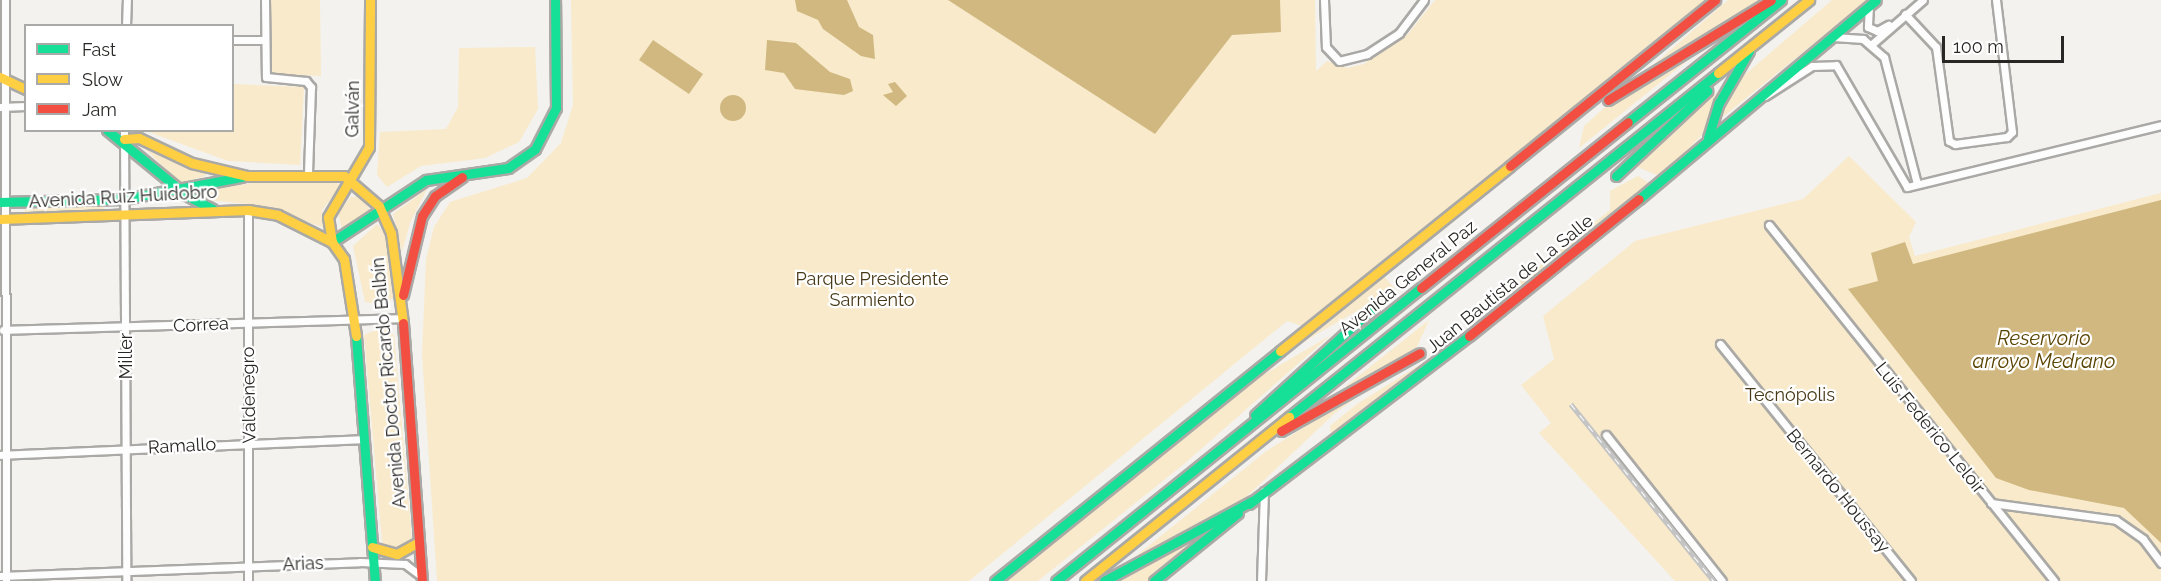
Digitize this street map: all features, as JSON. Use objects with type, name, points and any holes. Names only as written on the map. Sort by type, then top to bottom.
[{"type":"main road","name":"Galván","points":[[332,242],[328,217],[352,180],[369,147],[370,0]]},
{"type":"main road","points":[[248,210],[278,215],[332,242],[382,212],[426,180],[508,168],[545,135],[556,108],[555,0]]},
{"type":"main road","name":"Avenida General Paz","points":[[995,581],[1715,0]]},
{"type":"main road","points":[[1608,100],[1771,0]]},
{"type":"main road","name":"Avenida General Paz","points":[[1056,581],[1780,0]]},
{"type":"main road","name":"Avenida General Paz","points":[[1085,581],[1809,0]]},
{"type":"main road","name":"Juan Bautista de La Salle","points":[[1154,581],[1264,491],[1438,364],[1647,196],[1707,138],[1873,3]]},
{"type":"main road","points":[[1707,138],[1719,103],[1753,45]]},
{"type":"main road","points":[[1616,177],[1753,45]]},
{"type":"main road","points":[[2,77],[24,88]]},
{"type":"main road","points":[[124,135],[139,138],[200,165],[247,176],[308,174],[352,180]]},
{"type":"main road","points":[[124,135],[178,189],[212,209]]},
{"type":"main road","name":"Avenida Ruiz Huidobro","points":[[1,202],[124,200],[247,176]]},
{"type":"main road","points":[[402,304],[422,216],[435,196],[462,176]]},
{"type":"main road","name":"Avenida Doctor Ricardo Balbín","points":[[352,180],[382,212],[393,243],[402,304],[422,578]]},
{"type":"main road","name":"Avenida Ruiz Huidobro","points":[[1,218],[124,217],[212,209],[248,210]]},
{"type":"main road","name":"Avenida Doctor Ricardo Balbín","points":[[332,242],[346,265],[354,317],[375,581]]},
{"type":"main road","points":[[1237,436],[1277,391],[1374,307]]},
{"type":"main road","points":[[1254,446],[1420,353]]},
{"type":"main road","points":[[1104,581],[1252,501]]},
{"type":"main road","points":[[372,547],[397,555],[419,542]]},
{"type":"street","points":[[4,0],[1,202],[4,577]]},
{"type":"street","points":[[126,24],[127,0]]},
{"type":"street","points":[[265,0],[266,77],[301,80],[310,87],[308,174]]},
{"type":"street","points":[[1324,0],[1326,47],[1339,61],[1367,54],[1399,33],[1424,0]]},
{"type":"street","points":[[1872,44],[1923,0]]},
{"type":"street","points":[[1905,14],[1936,47],[1948,141],[1955,144],[2007,137],[2012,132],[1996,0]]},
{"type":"street","points":[[1873,3],[1866,22],[1873,31],[1895,22]]},
{"type":"street","points":[[1830,37],[1872,44],[1889,68],[1917,184]]},
{"type":"street","points":[[234,40],[265,40]]},
{"type":"street","points":[[1751,101],[1779,91],[1812,66],[1836,65],[1907,187],[2161,125]]},
{"type":"street","points":[[2,107],[24,106]]},
{"type":"street","name":"Miller","points":[[124,135],[126,581]]},
{"type":"street","name":"Valdenegro","points":[[248,210],[250,442],[248,581]]},
{"type":"street","name":"Luis Federico Leloir","points":[[1769,225],[2054,581]]},
{"type":"street","name":"Correa","points":[[2,330],[126,329],[354,317],[403,318]]},
{"type":"street","name":"Bernardo Houssay","points":[[1720,344],[1911,581]]},
{"type":"street","points":[[1606,435],[1722,581]]},
{"type":"street","name":"Ramallo","points":[[3,454],[363,439]]},
{"type":"street","points":[[1262,581],[1264,491]]},
{"type":"street","points":[[1990,503],[2116,520],[2143,538],[2161,563]]},
{"type":"street","name":"Arias","points":[[4,577],[374,563],[405,564],[422,578]]},
{"type":"green space","points":[[269,0],[320,0],[321,76],[271,74]]},
{"type":"green space","name":"Parque Presidente Sarmiento","points":[[571,0],[1315,0],[1316,71],[1327,61],[1347,68],[1364,64],[1408,34],[1435,0],[1707,0],[1302,326],[1287,321],[969,581],[437,581],[422,354],[426,259],[434,227],[450,202],[527,178],[561,143],[573,105]]},
{"type":"green space","points":[[1728,0],[1759,0],[1643,74]]},
{"type":"green space","points":[[1832,0],[1868,0],[1719,120],[1741,78]]},
{"type":"green space","points":[[535,47],[538,109],[519,142],[485,158],[421,166],[387,187],[377,175],[380,132],[446,129],[458,107],[459,48]]},
{"type":"green space","points":[[1703,48],[1579,148],[1584,126],[1604,108]]},
{"type":"green space","points":[[1644,66],[1384,276],[1395,289],[1298,345]]},
{"type":"green space","points":[[234,84],[304,87],[300,165],[228,161],[149,132],[234,132]]},
{"type":"green space","points":[[1721,89],[1702,135],[1668,170],[1659,176],[1635,166]]},
{"type":"green space","points":[[139,143],[204,173],[206,176],[180,183]]},
{"type":"green space","name":"Tecnópolis","points":[[1849,156],[1916,222],[1909,237],[1915,256],[2161,193],[2161,581],[1675,581],[1539,433],[1551,423],[1521,385],[1554,359],[1543,316],[1635,241],[1803,199]]},
{"type":"green space","points":[[1638,176],[1652,185],[1432,363],[1331,434],[1330,426],[1357,404],[1448,347],[1518,291],[1514,286],[1610,210],[1610,191]]},
{"type":"green space","points":[[337,180],[340,187],[322,210],[325,228],[259,205],[207,200],[195,192],[265,181]]},
{"type":"green space","points":[[427,189],[410,223],[402,252],[393,214]]},
{"type":"green space","points":[[361,196],[371,212],[342,229],[338,213],[351,197]]},
{"type":"green space","points":[[103,206],[104,212],[24,214],[25,209]]},
{"type":"green space","points":[[377,224],[388,238],[394,297],[384,305],[365,302],[353,246]]},
{"type":"green space","points":[[1429,320],[1417,347],[1348,388],[1346,386]]},
{"type":"green space","points":[[384,326],[394,335],[412,540],[406,548],[389,548],[382,542],[364,335]]},
{"type":"green space","points":[[1331,335],[1184,464],[1038,581],[1002,581],[1243,387]]},
{"type":"green space","points":[[1388,375],[1335,413],[1241,502],[1131,560],[1265,452]]},
{"type":"green space","points":[[1213,527],[1148,581],[1115,581]]},
{"type":"water","points":[[795,0],[847,0],[859,27],[873,35],[875,59],[861,56],[823,29],[818,20],[797,11]]},
{"type":"water","points":[[948,0],[1280,0],[1281,32],[1232,35],[1155,134]]},
{"type":"water","points":[[653,40],[703,74],[689,94],[639,60]]},
{"type":"water","points":[[767,40],[796,43],[830,72],[850,79],[853,91],[844,95],[795,89],[784,73],[765,70]]},
{"type":"water","points":[[895,82],[907,96],[896,106],[883,95],[893,92],[888,84]]},
{"type":"water","points":[[733,95],[742,99],[746,108],[742,117],[733,121],[724,117],[720,108],[724,99]]},
{"type":"water","name":"Reservorio arroyo Medrano","points":[[2161,200],[2161,543],[2124,508],[2029,490],[1996,478],[1848,289],[1878,281],[1871,253],[1905,242],[1913,264]]},
{"type":"railway","points":[[1571,404],[1714,581]]},
{"type":"traffic: fast","points":[[332,242],[426,180],[508,168],[535,149],[556,108],[555,0]]},
{"type":"traffic: fast","points":[[1628,122],[1781,0]]},
{"type":"traffic: fast","points":[[1639,199],[1876,0]]},
{"type":"traffic: fast","points":[[1708,138],[1719,103],[1749,51]]},
{"type":"traffic: fast","points":[[1289,417],[1718,73]]},
{"type":"traffic: fast","points":[[1616,176],[1707,91]]},
{"type":"traffic: fast","points":[[109,132],[186,195],[212,209]]},
{"type":"traffic: fast","points":[[0,202],[124,199],[242,177]]},
{"type":"traffic: fast","points":[[1056,581],[1421,288]]},
{"type":"traffic: fast","points":[[1255,415],[1374,307]]},
{"type":"traffic: fast","points":[[356,336],[375,581]]},
{"type":"traffic: fast","points":[[1249,504],[1469,336]]},
{"type":"traffic: fast","points":[[995,581],[1280,351]]},
{"type":"traffic: fast","points":[[1104,581],[1252,501]]},
{"type":"traffic: fast","points":[[1154,581],[1238,513]]},
{"type":"traffic: slow","points":[[332,242],[328,217],[369,147],[370,0]]},
{"type":"traffic: slow","points":[[1718,73],[1809,0]]},
{"type":"traffic: slow","points":[[0,77],[24,88]]},
{"type":"traffic: slow","points":[[124,139],[139,138],[192,163],[247,176],[344,176],[379,206],[391,233],[403,323]]},
{"type":"traffic: slow","points":[[1280,351],[1510,166]]},
{"type":"traffic: slow","points":[[0,219],[248,210],[278,215],[332,242],[344,259],[356,336]]},
{"type":"traffic: slow","points":[[1085,581],[1289,417]]},
{"type":"traffic: slow","points":[[372,547],[397,554],[419,542]]},
{"type":"traffic: jam","points":[[1510,166],[1715,0]]},
{"type":"traffic: jam","points":[[1608,100],[1771,0]]},
{"type":"traffic: jam","points":[[1421,288],[1628,122]]},
{"type":"traffic: jam","points":[[403,295],[422,216],[435,196],[462,177]]},
{"type":"traffic: jam","points":[[1469,336],[1639,199]]},
{"type":"traffic: jam","points":[[403,323],[422,581]]},
{"type":"traffic: jam","points":[[1281,431],[1420,353]]}]
